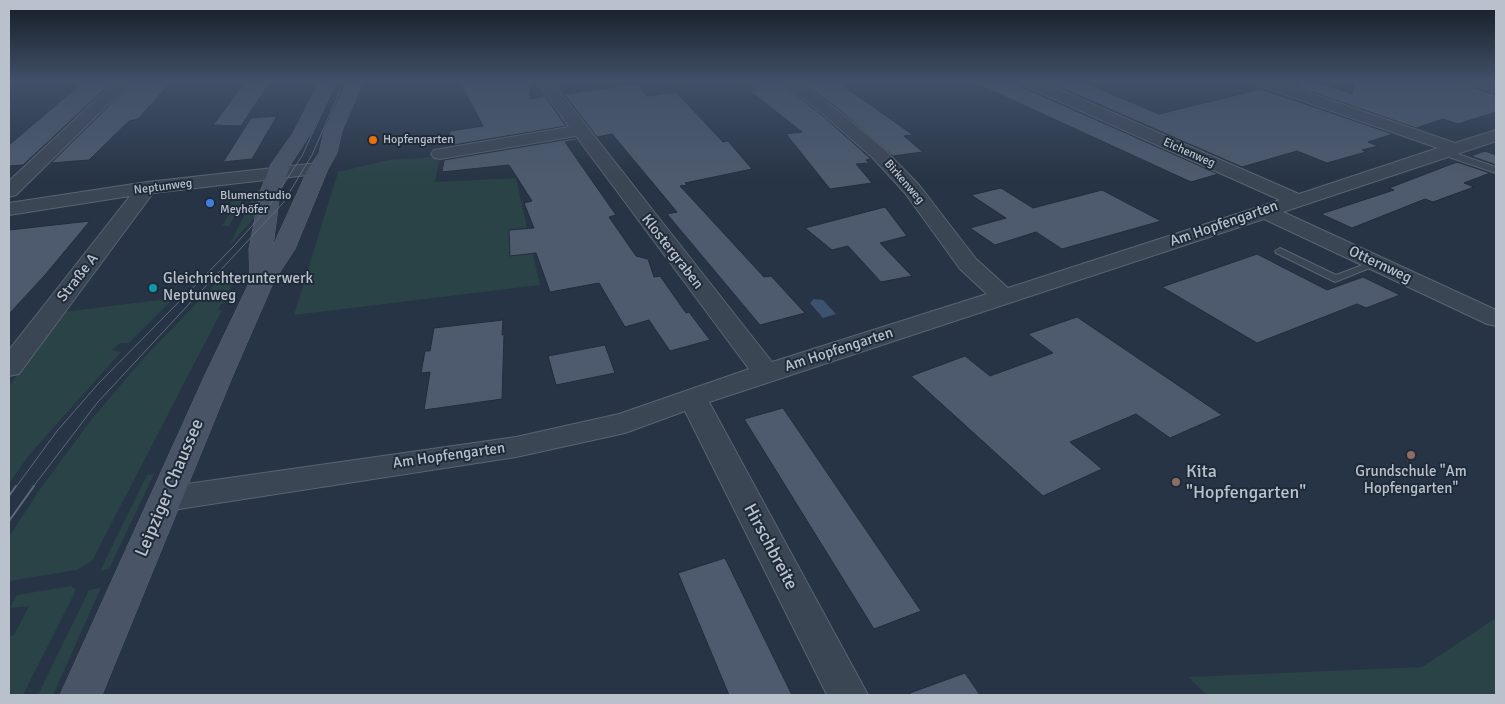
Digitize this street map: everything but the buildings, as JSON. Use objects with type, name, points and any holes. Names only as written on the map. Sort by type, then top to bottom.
[{"type":"main road","name":"Leipziger Chaussee","points":[[262,281],[261,249],[270,192],[289,150],[302,133],[311,115]]},
{"type":"main road","name":"Leipziger Chaussee","points":[[81,695],[262,281],[283,249],[318,169],[328,153],[333,131],[340,115]]},
{"type":"street","points":[[9,191],[89,115]]},
{"type":"street","name":"Klostergraben","points":[[568,115],[766,374]]},
{"type":"street","name":"Birkenweg","points":[[832,115],[878,153],[912,189],[968,264],[1004,297]]},
{"type":"street","name":"Eichenweg","points":[[1103,115],[1296,200]]},
{"type":"street","points":[[1352,115],[1448,150]]},
{"type":"street","points":[[440,154],[579,130]]},
{"type":"street","name":"Am Hopfengarten","points":[[166,499],[551,440],[625,423],[766,374],[1496,135]]},
{"type":"street","name":"Neptunweg","points":[[9,208],[147,188],[318,169]]},
{"type":"street","name":"Straße A","points":[[9,368],[147,188]]},
{"type":"street","name":"Otternweg","points":[[1264,211],[1496,319]]},
{"type":"street","name":"Hirschbreite","points":[[693,399],[848,695]]},
{"type":"lane","points":[[1448,150],[1496,170]]},
{"type":"lane","points":[[1280,251],[1335,278],[1377,263]]},
{"type":"green space","points":[[440,157],[435,182],[516,178],[540,285],[294,315],[338,172],[389,160]]},
{"type":"green space","points":[[262,187],[257,215],[229,246],[255,193]]},
{"type":"green space","points":[[248,191],[229,226],[222,226],[229,214],[225,212],[231,202],[236,200],[241,192]]},
{"type":"green space","points":[[231,271],[234,279],[225,303],[221,304],[218,310],[222,310],[92,561],[77,570],[9,581],[9,537],[38,492],[91,420],[141,361],[214,285],[218,284]]},
{"type":"green space","points":[[174,298],[129,343],[120,343],[112,350],[121,352],[30,454],[9,483],[9,386],[63,312]]},
{"type":"green space","points":[[154,474],[109,569],[100,571],[147,475]]},
{"type":"green space","points":[[71,586],[76,590],[23,695],[9,695],[9,636],[14,635],[29,606],[10,608],[17,595]]},
{"type":"green space","points":[[101,588],[53,695],[38,695],[89,590]]},
{"type":"green space","points":[[1496,618],[1496,695],[1207,695],[1188,677],[1422,667]]},
{"type":"water","points":[[814,299],[823,300],[836,314],[823,318],[810,303]]},
{"type":"tram line","points":[[16,487],[57,431],[98,384],[233,247],[268,208],[302,156],[321,115]]},
{"type":"tram line","points":[[33,487],[97,403],[283,203],[312,155],[330,115]]},
{"type":"tram line","points":[[9,496],[16,486]]},
{"type":"tram line","points":[[9,521],[34,486]]},
{"type":"place","name":"Hopfengarten","points":[[373,140]]},
{"type":"place","name":"Blumenstudio Meyhöfer","points":[[210,203]]},
{"type":"place","name":"Gleichrichterunterwerk Neptunweg","points":[[153,288]]},
{"type":"place","name":"Grundschule \"Am Hopfengarten\"","points":[[1411,455]]},
{"type":"place","name":"Kita \"Hopfengarten\"","points":[[1176,482]]}]
